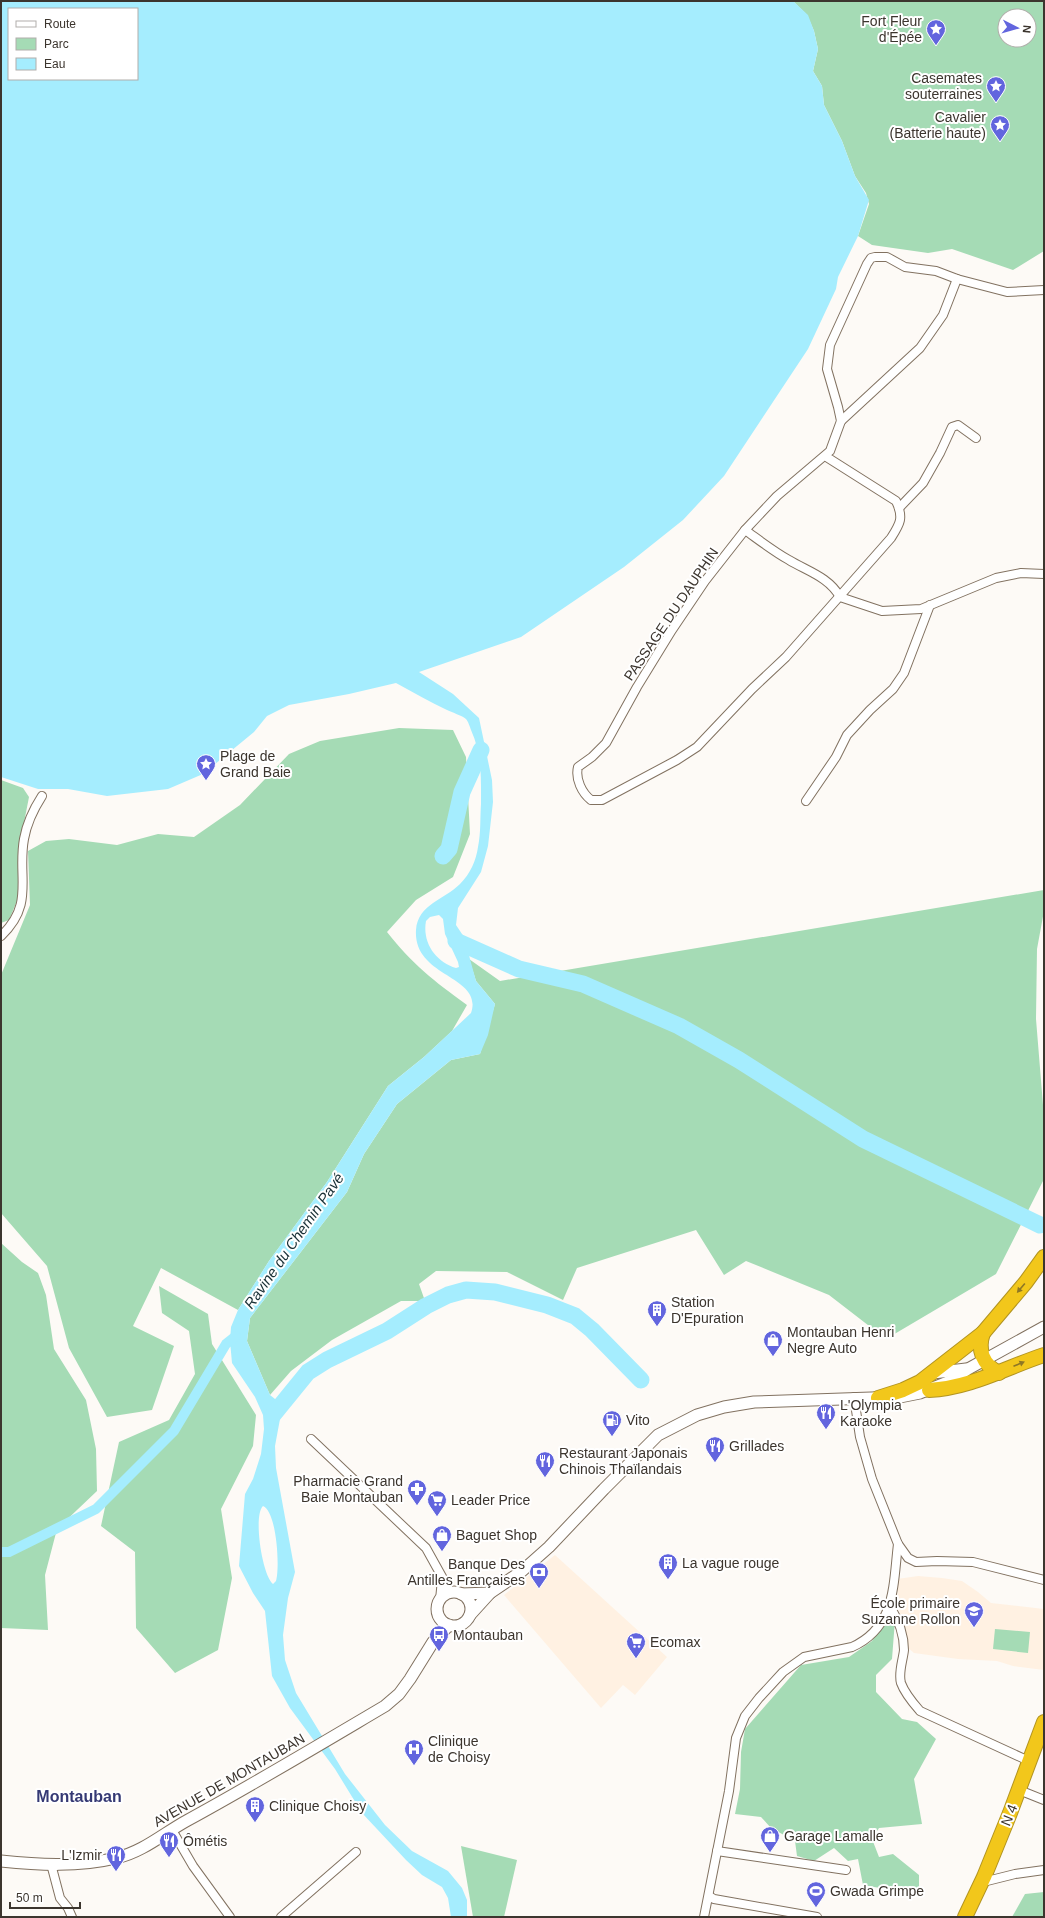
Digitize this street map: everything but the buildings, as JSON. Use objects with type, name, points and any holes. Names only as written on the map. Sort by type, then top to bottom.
[{"type":"highway","points":[[878,1398],[912,1386],[932,1373],[983,1333],[1026,1282],[1044,1257]]},
{"type":"highway","points":[[983,1333],[980,1346],[984,1360],[993,1370],[999,1373]]},
{"type":"highway","points":[[928,1390],[954,1387],[999,1373],[1044,1355]]},
{"type":"highway","name":"N 4","points":[[969,1913],[1030,1762],[1044,1722]]},
{"type":"highway","name":"N 4","points":[[969,1913],[987,1881],[1044,1744]]},
{"type":"main road","points":[[490,1593],[456,1593],[445,1595],[440,1600],[438,1608],[439,1616],[443,1622],[449,1625],[461,1624],[490,1593],[522,1571],[549,1547],[658,1435],[697,1415],[731,1405],[791,1399],[900,1397],[928,1390],[950,1381],[968,1369],[1044,1327]]},
{"type":"main road","points":[[932,1373],[968,1369]]},
{"type":"main road","points":[[456,1593],[470,1602],[470,1615]]},
{"type":"main road","name":"AVENUE DE MONTAUBAN","points":[[433,1642],[439,1616]]},
{"type":"main road","name":"AVENUE DE MONTAUBAN","points":[[1,1861],[76,1864],[117,1858],[145,1847],[385,1706],[399,1694],[433,1642],[449,1625]]},
{"type":"street","points":[[841,421],[827,369],[830,345],[871,258],[880,256],[887,257],[904,267],[936,271],[957,279],[1007,292],[1044,290]]},
{"type":"street","points":[[841,421],[920,348],[941,319],[957,279]]},
{"type":"street","name":"PASSAGE DU DAUPHIN","points":[[840,598],[786,657],[752,689],[698,747],[677,760],[602,800],[591,800],[584,795],[576,774],[578,767],[592,758],[606,743],[637,687],[672,630],[705,582],[745,530],[778,496],[830,451],[841,421]]},
{"type":"street","points":[[899,508],[923,483],[940,454],[952,427],[958,425],[976,438]]},
{"type":"street","points":[[825,456],[896,501],[899,508],[901,523],[891,538],[840,598]]},
{"type":"street","points":[[745,530],[788,559],[820,576],[835,589],[840,598],[882,611],[921,609],[996,578],[1021,573],[1044,574]]},
{"type":"street","points":[[806,801],[836,757],[847,735],[870,710],[893,689],[904,673],[930,605]]},
{"type":"street","points":[[1,936],[10,927],[18,914],[24,888],[24,839],[30,815],[42,796]]},
{"type":"street","points":[[854,1397],[860,1436],[870,1472],[898,1544],[908,1558],[916,1562],[973,1562],[1044,1580]]},
{"type":"street","points":[[311,1439],[426,1548],[442,1579],[456,1593]]},
{"type":"street","points":[[704,1917],[710,1896],[709,1890],[729,1791],[736,1738],[745,1716],[772,1683],[794,1664],[810,1655],[858,1645],[878,1627],[890,1606],[898,1544]]},
{"type":"street","points":[[440,1600],[442,1579]]},
{"type":"street","points":[[890,1606],[897,1619],[904,1649],[900,1673],[902,1685],[920,1711],[1030,1762]]},
{"type":"street","points":[[1024,1792],[1044,1800]]},
{"type":"street","points":[[172,1830],[193,1866],[230,1917]]},
{"type":"street","points":[[717,1851],[846,1870]]},
{"type":"street","points":[[281,1917],[356,1852]]},
{"type":"street","points":[[51,1864],[60,1898],[68,1908],[72,1917]]},
{"type":"street","points":[[987,1881],[1015,1874],[1044,1870]]},
{"type":"street","points":[[710,1896],[714,1899],[816,1917]]},
{"type":"shaded area","points":[[555,1555],[667,1657],[635,1695],[623,1685],[601,1708],[504,1595]]},
{"type":"shaded area","name":"École primaire Suzanne Rollon","points":[[918,1576],[962,1581],[991,1603],[1044,1609],[1044,1670],[1013,1666],[997,1661],[958,1659],[914,1653],[907,1647],[898,1604],[897,1579]]},
{"type":"green space","points":[[793,1],[1044,1],[1044,251],[1013,270],[952,249],[928,253],[872,245],[858,236],[869,204],[866,193],[855,176],[842,141],[824,105],[822,86],[813,71],[818,49],[814,31],[807,15]]},
{"type":"green space","points":[[399,728],[453,730],[466,757],[470,834],[453,877],[416,900],[387,932],[405,954],[424,972],[467,1005],[452,1031],[424,1057],[388,1086],[327,1182],[269,1261],[238,1310],[161,1268],[133,1326],[174,1346],[152,1410],[107,1417],[69,1348],[47,1266],[1,1213],[1,975],[30,905],[28,851],[46,841],[69,839],[117,845],[158,834],[194,837],[240,805],[289,754],[320,741]]},
{"type":"green space","points":[[1,780],[23,788],[29,797],[20,843],[19,896],[9,920],[1,923]]},
{"type":"green space","points":[[1044,890],[1044,911],[1037,949],[1036,1019],[1043,1105],[1043,1181],[996,1274],[886,1339],[829,1295],[746,1261],[724,1275],[696,1230],[577,1268],[563,1300],[507,1272],[436,1271],[419,1284],[425,1301],[401,1301],[332,1340],[291,1371],[270,1395],[247,1341],[250,1318],[347,1192],[364,1154],[397,1104],[451,1060],[480,1054],[495,1004],[476,981],[469,959],[500,981]]},
{"type":"green space","points":[[1,1243],[22,1262],[38,1273],[46,1295],[54,1349],[86,1400],[96,1449],[97,1491],[57,1529],[45,1575],[48,1630],[1,1628]]},
{"type":"green space","points":[[159,1286],[208,1314],[212,1344],[256,1415],[253,1446],[221,1509],[232,1578],[218,1650],[175,1673],[136,1628],[135,1552],[101,1526],[119,1442],[169,1420],[195,1374],[189,1331],[162,1313]]},
{"type":"green space","points":[[890,1615],[895,1620],[892,1659],[876,1675],[876,1692],[902,1719],[917,1722],[936,1739],[914,1779],[922,1824],[879,1828],[872,1839],[879,1857],[893,1854],[919,1875],[919,1891],[897,1891],[863,1885],[858,1859],[848,1861],[834,1848],[814,1861],[797,1856],[795,1841],[771,1828],[761,1817],[735,1814],[740,1789],[741,1752],[745,1729],[801,1665],[849,1657],[872,1641]]},
{"type":"green space","points":[[995,1629],[1030,1632],[1028,1653],[993,1649]]},
{"type":"green space","points":[[461,1846],[517,1860],[504,1917],[473,1917]]},
{"type":"green space","points":[[1044,1892],[1044,1917],[1012,1917],[1025,1894]]},
{"type":"water","name":"Ravine du Chemin Pavé","points":[[1,1],[793,1],[808,15],[814,31],[818,49],[813,71],[822,86],[824,105],[842,141],[855,176],[869,200],[858,236],[838,277],[836,289],[808,349],[724,476],[683,520],[624,567],[521,637],[419,672],[453,694],[479,718],[492,780],[493,802],[488,846],[481,872],[458,908],[456,925],[464,937],[476,981],[495,1004],[488,1035],[480,1054],[451,1060],[397,1104],[364,1154],[347,1192],[250,1318],[247,1341],[270,1395],[275,1399],[280,1419],[275,1446],[276,1468],[295,1572],[288,1598],[283,1635],[285,1660],[296,1693],[345,1774],[385,1825],[412,1851],[448,1871],[462,1888],[467,1900],[467,1917],[451,1917],[448,1898],[442,1887],[422,1875],[362,1813],[335,1769],[290,1708],[272,1676],[265,1611],[253,1593],[239,1566],[245,1494],[253,1479],[261,1454],[264,1429],[263,1415],[255,1397],[232,1363],[230,1341],[231,1327],[238,1310],[269,1261],[327,1182],[388,1086],[424,1057],[471,1013],[472,1000],[467,991],[459,983],[425,958],[418,946],[416,930],[421,914],[433,903],[454,890],[467,876],[474,862],[479,842],[481,804],[481,775],[475,739],[469,724],[462,716],[441,707],[396,683],[349,694],[289,705],[267,716],[254,732],[203,774],[168,789],[107,796],[68,789],[38,789],[1,777]],"holes":[[[439,915],[443,919],[445,934],[459,967],[456,968],[442,961],[428,944],[425,929],[426,921],[430,917]],[[263,1506],[268,1510],[272,1518],[276,1541],[278,1565],[276,1581],[273,1584],[265,1569],[260,1545],[259,1521],[260,1512]]]},
{"type":"waterway","points":[[443,856],[449,849],[462,792],[481,750]]},
{"type":"waterway","points":[[456,941],[519,969],[583,984],[679,1026],[739,1060],[863,1139],[1040,1225]]},
{"type":"waterway","points":[[273,1415],[308,1372],[327,1360],[387,1331],[426,1306],[448,1295],[466,1290],[495,1292],[547,1305],[575,1316],[592,1330],[641,1380]]},
{"type":"waterway","points":[[1,1552],[9,1552],[96,1509],[174,1431],[226,1344],[236,1336]]},
{"type":"place","name":"Fort Fleur d'Épée","points":[[936,46]]},
{"type":"place","name":"Casemates souterraines","points":[[996,103]]},
{"type":"place","name":"Cavalier (Batterie haute)","points":[[1000,142]]},
{"type":"place","name":"Plage de Grand Baie","points":[[206,781]]},
{"type":"place","name":"Station D'Epuration","points":[[657,1327]]},
{"type":"place","name":"Montauban Henri Negre Auto","points":[[773,1357]]},
{"type":"place","name":"L'Olympia Karaoke","points":[[826,1430]]},
{"type":"place","name":"Vito","points":[[612,1437]]},
{"type":"place","name":"Grillades","points":[[715,1463]]},
{"type":"place","name":"Restaurant Japonais Chinois Thaïlandais","points":[[545,1478]]},
{"type":"place","name":"Pharmacie Grand Baie Montauban","points":[[417,1506]]},
{"type":"place","name":"Leader Price","points":[[437,1517]]},
{"type":"place","name":"Baguet Shop","points":[[442,1552]]},
{"type":"place","name":"La vague rouge","points":[[668,1580]]},
{"type":"place","name":"Banque Des Antilles Françaises","points":[[539,1589]]},
{"type":"place","name":"École primaire Suzanne Rollon","points":[[974,1628]]},
{"type":"place","name":"Montauban","points":[[439,1652]]},
{"type":"place","name":"Ecomax","points":[[636,1659]]},
{"type":"place","name":"Clinique de Choisy","points":[[414,1766]]},
{"type":"place","name":"Clinique Choisy","points":[[255,1823]]},
{"type":"place","name":"Garage Lamalle","points":[[770,1853]]},
{"type":"place","name":"Ômétis","points":[[169,1858]]},
{"type":"place","name":"L'Izmir","points":[[116,1872]]},
{"type":"place","name":"Gwada Grimpe","points":[[816,1908]]},
{"type":"district","name":"Montauban","points":[[79,1796]]}]
